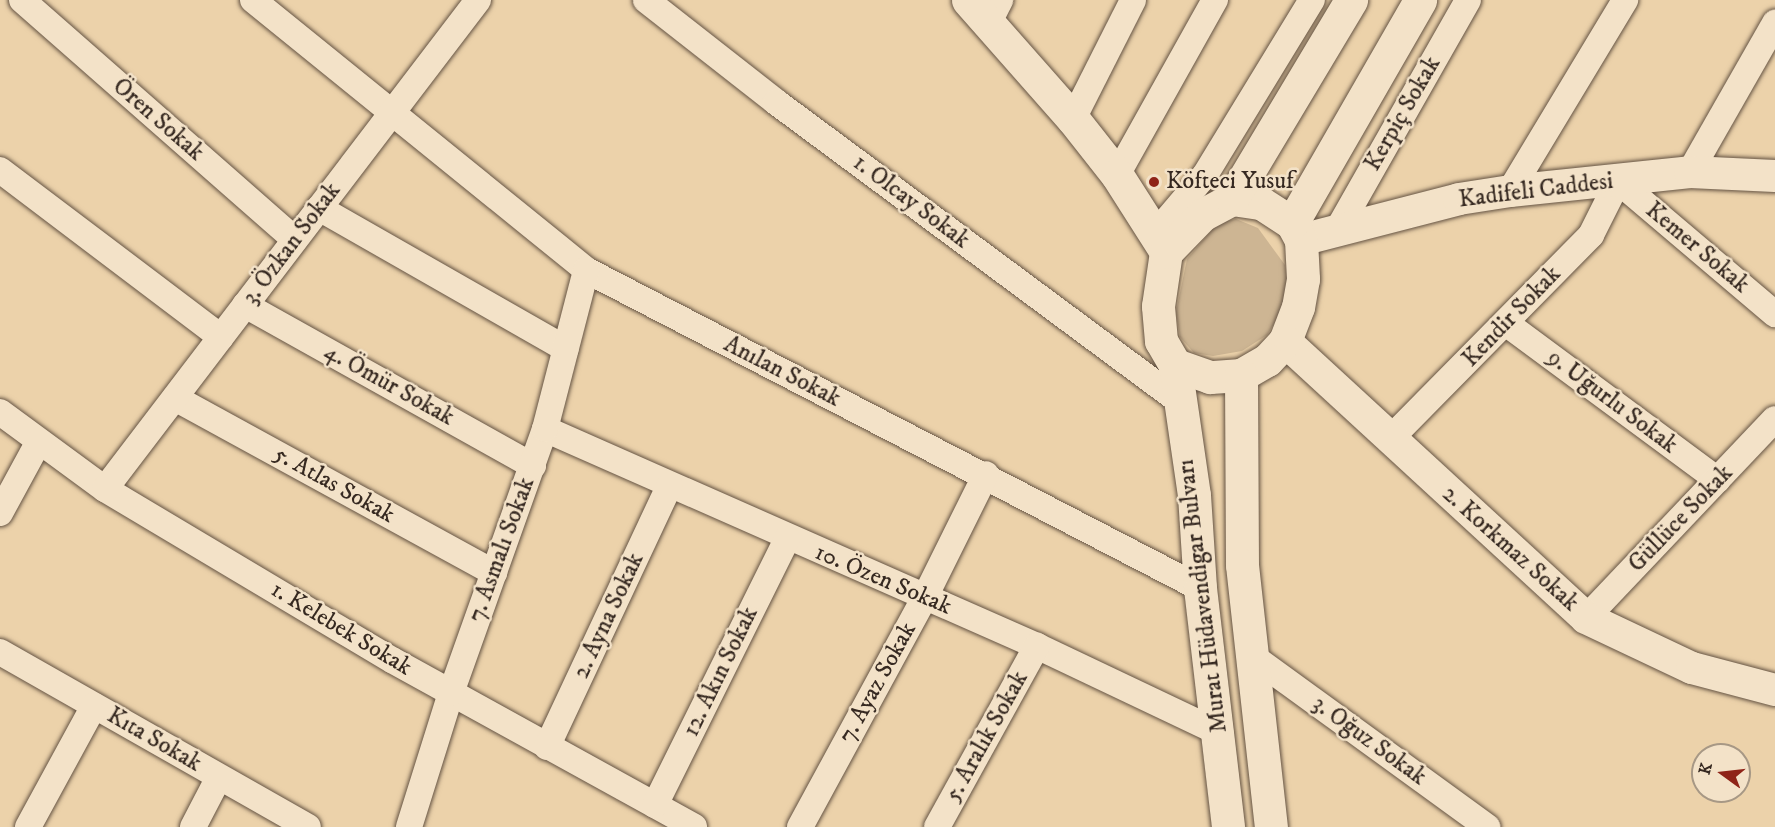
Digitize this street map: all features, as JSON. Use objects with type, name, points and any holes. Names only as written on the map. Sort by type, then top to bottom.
[{"type":"main road","points":[[1160,243],[1202,215],[1232,199],[1352,0]]},
{"type":"main road","points":[[985,8],[1117,175],[1160,243],[1158,306],[1161,341],[1174,365],[1210,377],[1242,375],[1267,360],[1285,341],[1298,307],[1303,279],[1297,231],[1420,0]]},
{"type":"main road","points":[[1232,199],[1261,203],[1297,231]]},
{"type":"main road","name":"Murat Hüdavendigar Bulvarı","points":[[1174,365],[1194,495],[1200,588],[1220,733],[1228,827]]},
{"type":"main road","name":"Murat Hüdavendigar Bulvarı","points":[[1242,375],[1242,565],[1271,827]]},
{"type":"street","name":"Ören Sokak","points":[[22,0],[295,240]]},
{"type":"street","name":"Anılan Sokak","points":[[253,0],[586,270],[986,474],[1200,588]]},
{"type":"street","name":"3. Özkan Sokak","points":[[105,489],[478,0]]},
{"type":"street","name":"1. Olcay Sokak","points":[[646,0],[776,102],[1179,401]]},
{"type":"street","points":[[1073,119],[1133,0]]},
{"type":"street","points":[[1117,175],[1215,0]]},
{"type":"street","points":[[1160,243],[1205,175],[1312,0]]},
{"type":"street","name":"Kerpiç Sokak","points":[[1338,229],[1468,0]]},
{"type":"street","points":[[1510,191],[1625,0]]},
{"type":"street","points":[[1690,172],[1775,23]]},
{"type":"street","points":[[0,170],[27,194],[221,337]]},
{"type":"street","name":"Kadifeli Caddesi","points":[[1297,231],[1338,229],[1510,191],[1690,172],[1775,176]]},
{"type":"street","name":"Kemer Sokak","points":[[1618,181],[1775,314]]},
{"type":"street","name":"Kendir Sokak","points":[[1389,440],[1507,324],[1591,235],[1618,181]]},
{"type":"street","points":[[319,208],[566,349]]},
{"type":"street","name":"7. Asmalı Sokak","points":[[408,827],[451,693],[545,429],[586,270]]},
{"type":"street","name":"4. Ömür Sokak","points":[[245,305],[532,466]]},
{"type":"street","name":"9. Uğurlu Sokak","points":[[1507,324],[1718,480]]},
{"type":"street","name":"2. Korkmaz Sokak","points":[[1285,341],[1389,440],[1586,618],[1692,668],[1775,690]]},
{"type":"street","name":"5. Atlas Sokak","points":[[175,398],[494,573]]},
{"type":"street","name":"1. Kelebek Sokak","points":[[0,412],[38,443],[105,489],[451,693],[694,827]]},
{"type":"street","name":"Güllüce Sokak","points":[[1586,618],[1775,419]]},
{"type":"street","name":"10. Özen Sokak","points":[[545,429],[787,538],[1037,646],[1220,733]]},
{"type":"street","points":[[0,513],[38,443]]},
{"type":"street","name":"7. Ayaz Sokak","points":[[800,827],[926,597],[986,474]]},
{"type":"street","name":"2. Ayna Sokak","points":[[548,747],[670,485]]},
{"type":"street","name":"12. Akın Sokak","points":[[655,806],[787,538]]},
{"type":"street","name":"5. Aralık Sokak","points":[[937,827],[1037,646]]},
{"type":"street","name":"Kıta Sokak","points":[[0,652],[308,827]]},
{"type":"street","name":"3. Oğuz Sokak","points":[[1252,656],[1487,827]]},
{"type":"street","points":[[28,827],[94,706]]},
{"type":"street","points":[[193,827],[219,777]]},
{"type":"shaded area","points":[[1236,219],[1258,228],[1285,265],[1288,285],[1280,314],[1267,335],[1242,351],[1213,356],[1194,353],[1180,337],[1176,312],[1187,259],[1218,223]]},
{"type":"place","name":"Köfteci Yusuf","points":[[1154,182]]}]
